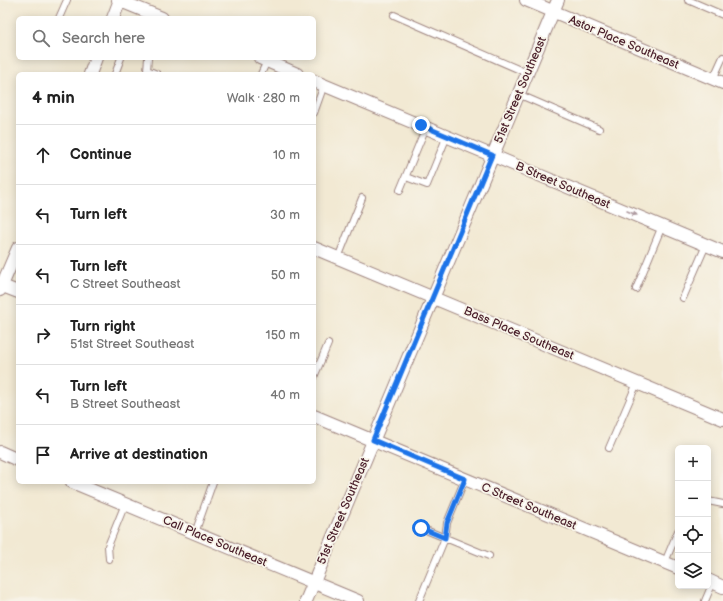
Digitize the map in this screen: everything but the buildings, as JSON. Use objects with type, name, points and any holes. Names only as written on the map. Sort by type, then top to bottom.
[{"type":"street","points":[[114,16],[119,0],[140,12],[155,16]]},
{"type":"street","name":"Astor Place Southeast","points":[[526,0],[718,81]]},
{"type":"street","name":"51st Street Southeast","points":[[306,601],[558,0]]},
{"type":"street","points":[[91,72],[95,60]]},
{"type":"street","points":[[265,60],[292,72]]},
{"type":"street","name":"B Street Southeast","points":[[319,83],[723,252]]},
{"type":"street","name":"Bass Place Southeast","points":[[316,249],[723,419]]},
{"type":"street","points":[[16,253],[1,287],[16,291]]},
{"type":"street","name":"C Street Southeast","points":[[316,417],[675,567]]},
{"type":"street","points":[[0,452],[16,459]]},
{"type":"street","name":"Call Place Southeast","points":[[85,484],[125,504],[358,601]]},
{"type":"lane","points":[[60,16],[67,0]]},
{"type":"lane","points":[[688,0],[723,15]]},
{"type":"lane","points":[[394,15],[527,73]]},
{"type":"lane","points":[[718,81],[723,57]]},
{"type":"lane","points":[[116,72],[120,60]]},
{"type":"lane","points":[[148,60],[147,70],[152,72]]},
{"type":"lane","points":[[261,72],[263,60]]},
{"type":"lane","points":[[316,101],[319,83]]},
{"type":"lane","points":[[518,94],[599,129]]},
{"type":"lane","points":[[400,190],[426,127]]},
{"type":"lane","points":[[406,176],[427,185],[447,136]]},
{"type":"lane","points":[[338,258],[362,198]]},
{"type":"lane","points":[[636,289],[662,226]]},
{"type":"lane","points":[[683,298],[706,244]]},
{"type":"lane","points":[[316,372],[328,344]]},
{"type":"lane","points":[[610,448],[637,383]]},
{"type":"lane","points":[[419,601],[445,538],[447,523],[465,479]]},
{"type":"lane","points":[[195,533],[213,484]]},
{"type":"lane","points":[[711,502],[723,504]]},
{"type":"lane","points":[[109,559],[108,546],[125,504]]},
{"type":"lane","points":[[421,528],[489,556]]},
{"type":"lane","points":[[665,562],[675,538]]},
{"type":"lane","points":[[705,601],[715,583]]},
{"type":"route","points":[[421,125],[492,155],[373,440],[465,479],[447,523],[445,538],[421,528]]}]
